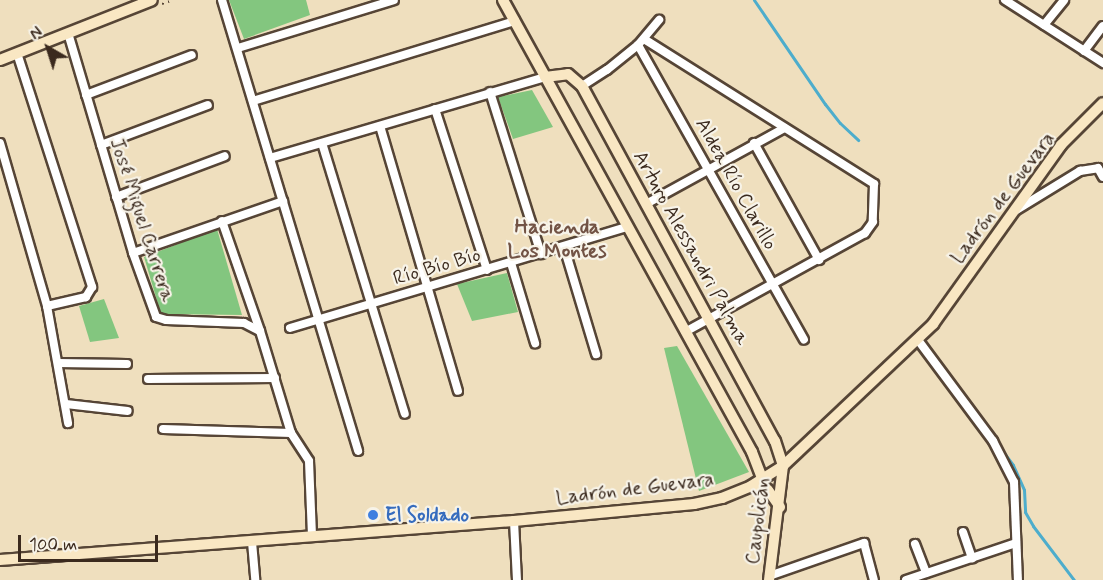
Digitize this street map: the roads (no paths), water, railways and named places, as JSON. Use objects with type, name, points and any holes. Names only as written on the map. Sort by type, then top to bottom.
[{"type":"street","points":[[0,60],[152,0]]},
{"type":"street","points":[[222,0],[358,451]]},
{"type":"street","points":[[238,48],[394,0]]},
{"type":"street","points":[[503,0],[752,452],[763,480]]},
{"type":"street","points":[[1005,0],[1103,63]]},
{"type":"street","points":[[1044,25],[1064,0]]},
{"type":"street","points":[[270,158],[545,77],[568,74],[582,86],[607,70],[641,42],[659,20]]},
{"type":"street","points":[[254,101],[515,21]]},
{"type":"street","points":[[1084,51],[1103,26]]},
{"type":"street","name":"José Miguel Carrera","points":[[68,33],[133,253],[156,317],[166,320],[244,323],[260,331]]},
{"type":"street","points":[[641,42],[874,184],[873,222],[869,230],[819,260],[686,332]]},
{"type":"street","name":"Aldea Río Clarillo","points":[[641,42],[804,340]]},
{"type":"street","points":[[17,53],[92,287],[86,297],[47,306]]},
{"type":"street","points":[[87,95],[192,55]]},
{"type":"street","name":"Arturo Alessandri Palma","points":[[582,86],[768,425],[783,466]]},
{"type":"street","points":[[490,92],[541,254]]},
{"type":"street","name":"Ladrón de Guevara","points":[[0,560],[252,542],[312,535],[694,504],[722,498],[751,486],[783,466],[933,324],[1062,145],[1103,103]]},
{"type":"street","points":[[101,145],[208,105]]},
{"type":"street","points":[[435,109],[487,270]]},
{"type":"street","points":[[380,126],[458,391]]},
{"type":"street","points":[[646,204],[784,128]]},
{"type":"street","points":[[0,143],[47,306],[68,423]]},
{"type":"street","points":[[322,143],[405,414]]},
{"type":"street","points":[[754,143],[819,260]]},
{"type":"street","points":[[116,197],[225,156]]},
{"type":"street","points":[[1012,213],[1080,171],[1098,168],[1103,177]]},
{"type":"street","points":[[133,253],[283,201]]},
{"type":"street","points":[[222,221],[260,331],[291,433],[309,461],[312,535]]},
{"type":"street","name":"Río Bío Bío","points":[[290,328],[626,227]]},
{"type":"street","points":[[564,247],[596,354]]},
{"type":"street","points":[[511,262],[535,343]]},
{"type":"street","points":[[918,340],[993,441],[1014,482],[1018,580]]},
{"type":"street","points":[[58,363],[127,364]]},
{"type":"street","points":[[148,379],[275,378]]},
{"type":"street","points":[[66,404],[128,411]]},
{"type":"street","points":[[163,429],[291,433]]},
{"type":"street","name":"Caupolicán","points":[[769,578],[780,507],[783,466]]},
{"type":"street","points":[[751,486],[760,486],[768,490],[780,507]]},
{"type":"street","points":[[514,520],[517,580]]},
{"type":"street","points":[[963,532],[972,558]]},
{"type":"street","points":[[252,542],[255,580]]},
{"type":"street","points":[[769,578],[864,543],[874,580]]},
{"type":"street","points":[[906,580],[1016,543]]},
{"type":"street","points":[[915,544],[926,573]]},
{"type":"waterway","points":[[754,0],[825,104],[858,140]]},
{"type":"waterway","points":[[1001,449],[1013,465],[1024,490],[1025,512],[1074,580]]},
{"type":"place","name":"El Soldado","points":[[373,515]]},
{"type":"district","name":"Hacienda Los Montes","points":[[557,239]]}]
